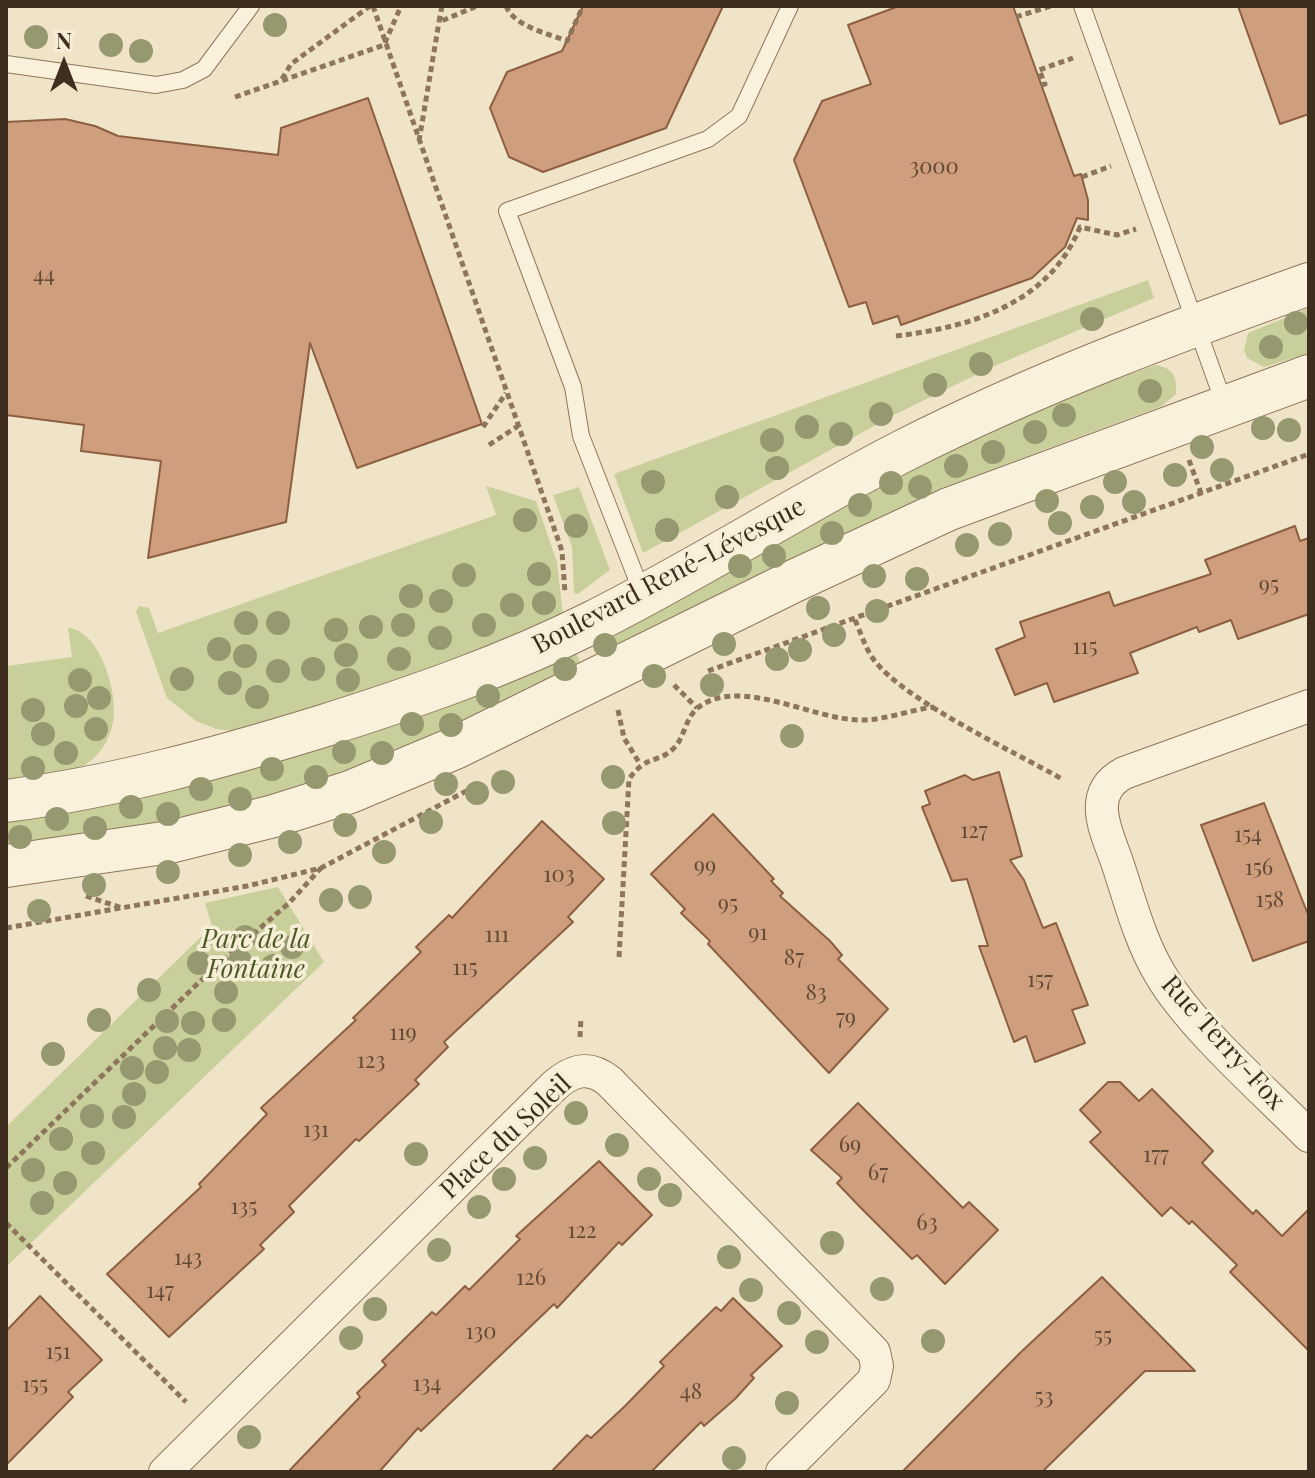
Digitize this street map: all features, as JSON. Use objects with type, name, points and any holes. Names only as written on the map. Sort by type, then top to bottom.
[{"type":"street","name":"Boulevard René-Lévesque","points":[[6,801],[162,772],[350,717],[526,653],[644,596],[901,452],[1077,370],[1309,284]]},
{"type":"street","points":[[6,866],[170,842],[274,816],[350,792],[469,741],[782,586],[935,515],[1309,376]]},
{"type":"street","name":"Rue Terry-Fox","points":[[1309,706],[1124,773],[1106,788],[1101,811],[1142,935],[1161,976],[1189,1012],[1309,1136]]},
{"type":"street","name":"Place du Soleil","points":[[165,1472],[553,1087],[565,1076],[588,1071],[609,1081],[874,1352],[877,1366],[874,1380],[782,1472]]},
{"type":"lane","points":[[6,64],[156,85],[183,80],[204,69],[251,6]]},
{"type":"lane","points":[[644,596],[586,450],[573,387],[507,211],[708,139],[731,125],[739,116],[790,6]]},
{"type":"lane","points":[[1082,6],[1225,406]]},
{"type":"path","points":[[281,80],[291,64],[371,6],[562,551],[567,603]]},
{"type":"path","points":[[235,97],[384,45],[401,6]]},
{"type":"path","points":[[419,142],[442,6]]},
{"type":"path","points":[[439,22],[477,6]]},
{"type":"path","points":[[506,6],[510,16],[518,21],[567,41],[580,7]]},
{"type":"path","points":[[1016,17],[1051,6]]},
{"type":"path","points":[[1041,85],[1045,84],[1039,70],[1073,58]]},
{"type":"path","points":[[1082,177],[1112,166]]},
{"type":"path","points":[[896,336],[955,327],[1004,310],[1041,282],[1069,247],[1080,227],[1117,235],[1134,230]]},
{"type":"path","points":[[483,427],[506,393]]},
{"type":"path","points":[[489,445],[518,426]]},
{"type":"path","points":[[1185,447],[1201,493]]},
{"type":"path","points":[[697,676],[1309,454]]},
{"type":"path","points":[[855,620],[871,656],[881,668],[934,707],[1062,779]]},
{"type":"path","points":[[663,689],[685,680]]},
{"type":"path","points":[[674,685],[697,708]]},
{"type":"path","points":[[619,957],[629,779],[640,764],[672,750],[697,708],[715,698],[744,696],[816,715],[863,720],[934,707]]},
{"type":"path","points":[[629,704],[617,709],[624,738],[640,764]]},
{"type":"path","points":[[6,928],[126,909],[321,868],[289,903],[214,968],[6,1168]]},
{"type":"path","points":[[81,895],[126,909]]},
{"type":"path","points":[[6,1223],[186,1402]]},
{"type":"green space","points":[[1148,280],[1154,298],[992,367],[894,415],[643,553],[614,474]]},
{"type":"green space","points":[[1309,308],[1309,353],[1264,367],[1247,358],[1244,350],[1248,333]]},
{"type":"green space","points":[[1156,365],[1171,371],[1176,383],[1176,394],[1162,406],[942,488],[602,662],[589,637],[843,498],[1090,388]]},
{"type":"green space","points":[[486,486],[536,501],[557,562],[564,624],[336,704],[234,731],[216,729],[196,721],[167,698],[136,612],[139,606],[149,608],[158,633],[496,515]]},
{"type":"green space","points":[[579,487],[610,570],[578,594],[574,593],[572,547],[553,495]]},
{"type":"green space","points":[[68,628],[79,631],[89,639],[103,662],[114,703],[110,735],[99,753],[80,768],[60,775],[6,784],[6,666],[72,657]]},
{"type":"green space","points":[[572,645],[585,672],[416,750],[194,819],[6,847],[6,818]]},
{"type":"green space","name":"Parc de la Fontaine","points":[[278,887],[324,962],[6,1267],[6,1127],[212,926],[205,903]]},
{"type":"building","points":[[583,6],[723,6],[666,128],[543,172],[509,157],[490,108],[507,72],[562,51]]},
{"type":"building","points":[[899,6],[1013,6],[1074,176],[1081,174],[1088,200],[1088,220],[1077,218],[1065,247],[1032,278],[901,325],[898,316],[873,324],[866,302],[849,307],[794,160],[822,101],[871,84],[848,25]]},
{"type":"building","points":[[1238,6],[1309,6],[1309,114],[1280,124]]},
{"type":"building","points":[[368,98],[482,424],[357,468],[310,343],[286,522],[148,558],[161,461],[81,451],[84,425],[6,415],[6,122],[65,119],[95,126],[118,136],[278,155],[281,128]]},
{"type":"building","points":[[1295,526],[1300,541],[1309,538],[1309,614],[1238,639],[1231,620],[1199,632],[1197,627],[1130,653],[1138,673],[1054,702],[1047,683],[1015,695],[996,649],[1025,637],[1020,622],[1109,592],[1114,606],[1211,574],[1205,560]]},
{"type":"building","points":[[999,772],[1022,856],[1010,860],[1024,880],[1043,928],[1056,923],[1088,1005],[1072,1010],[1085,1043],[1035,1062],[1026,1036],[1014,1042],[979,946],[988,946],[967,879],[952,881],[922,807],[930,804],[925,791],[965,775],[973,780]]},
{"type":"building","points":[[1264,803],[1309,917],[1309,941],[1253,961],[1201,825]]},
{"type":"building","points":[[713,814],[774,879],[771,881],[783,893],[780,896],[830,941],[842,955],[838,959],[888,1009],[829,1073],[708,944],[710,941],[681,913],[685,909],[651,874]]},
{"type":"building","points":[[542,821],[604,879],[568,917],[573,922],[444,1042],[448,1047],[415,1080],[419,1084],[359,1141],[356,1139],[289,1206],[294,1212],[260,1245],[264,1249],[169,1337],[107,1274],[201,1187],[199,1184],[267,1114],[261,1108],[356,1020],[353,1018],[421,952],[416,947],[449,915],[452,918]]},
{"type":"building","points":[[1108,1082],[1120,1082],[1139,1101],[1152,1089],[1213,1151],[1202,1163],[1253,1214],[1256,1210],[1282,1236],[1309,1209],[1309,1351],[1230,1272],[1237,1265],[1192,1221],[1189,1224],[1171,1207],[1162,1216],[1090,1142],[1101,1132],[1080,1110]]},
{"type":"building","points":[[858,1103],[963,1208],[969,1202],[998,1230],[945,1284],[917,1255],[912,1259],[861,1208],[837,1183],[842,1178],[811,1150]]},
{"type":"building","points":[[599,1161],[652,1215],[622,1245],[619,1242],[557,1308],[554,1304],[421,1431],[418,1428],[379,1472],[288,1472],[360,1397],[357,1393],[386,1365],[382,1361],[432,1312],[436,1315],[465,1286],[469,1290],[520,1239],[516,1236]]},
{"type":"building","points":[[1102,1277],[1195,1371],[1145,1371],[1042,1472],[902,1472],[1022,1351]]},
{"type":"building","points":[[40,1296],[102,1360],[68,1392],[73,1397],[6,1465],[6,1331]]},
{"type":"building","points":[[733,1298],[782,1346],[751,1375],[754,1378],[735,1399],[704,1426],[701,1422],[651,1472],[551,1472],[587,1435],[591,1438],[625,1406],[664,1366],[660,1362],[716,1307],[721,1311]]}]
